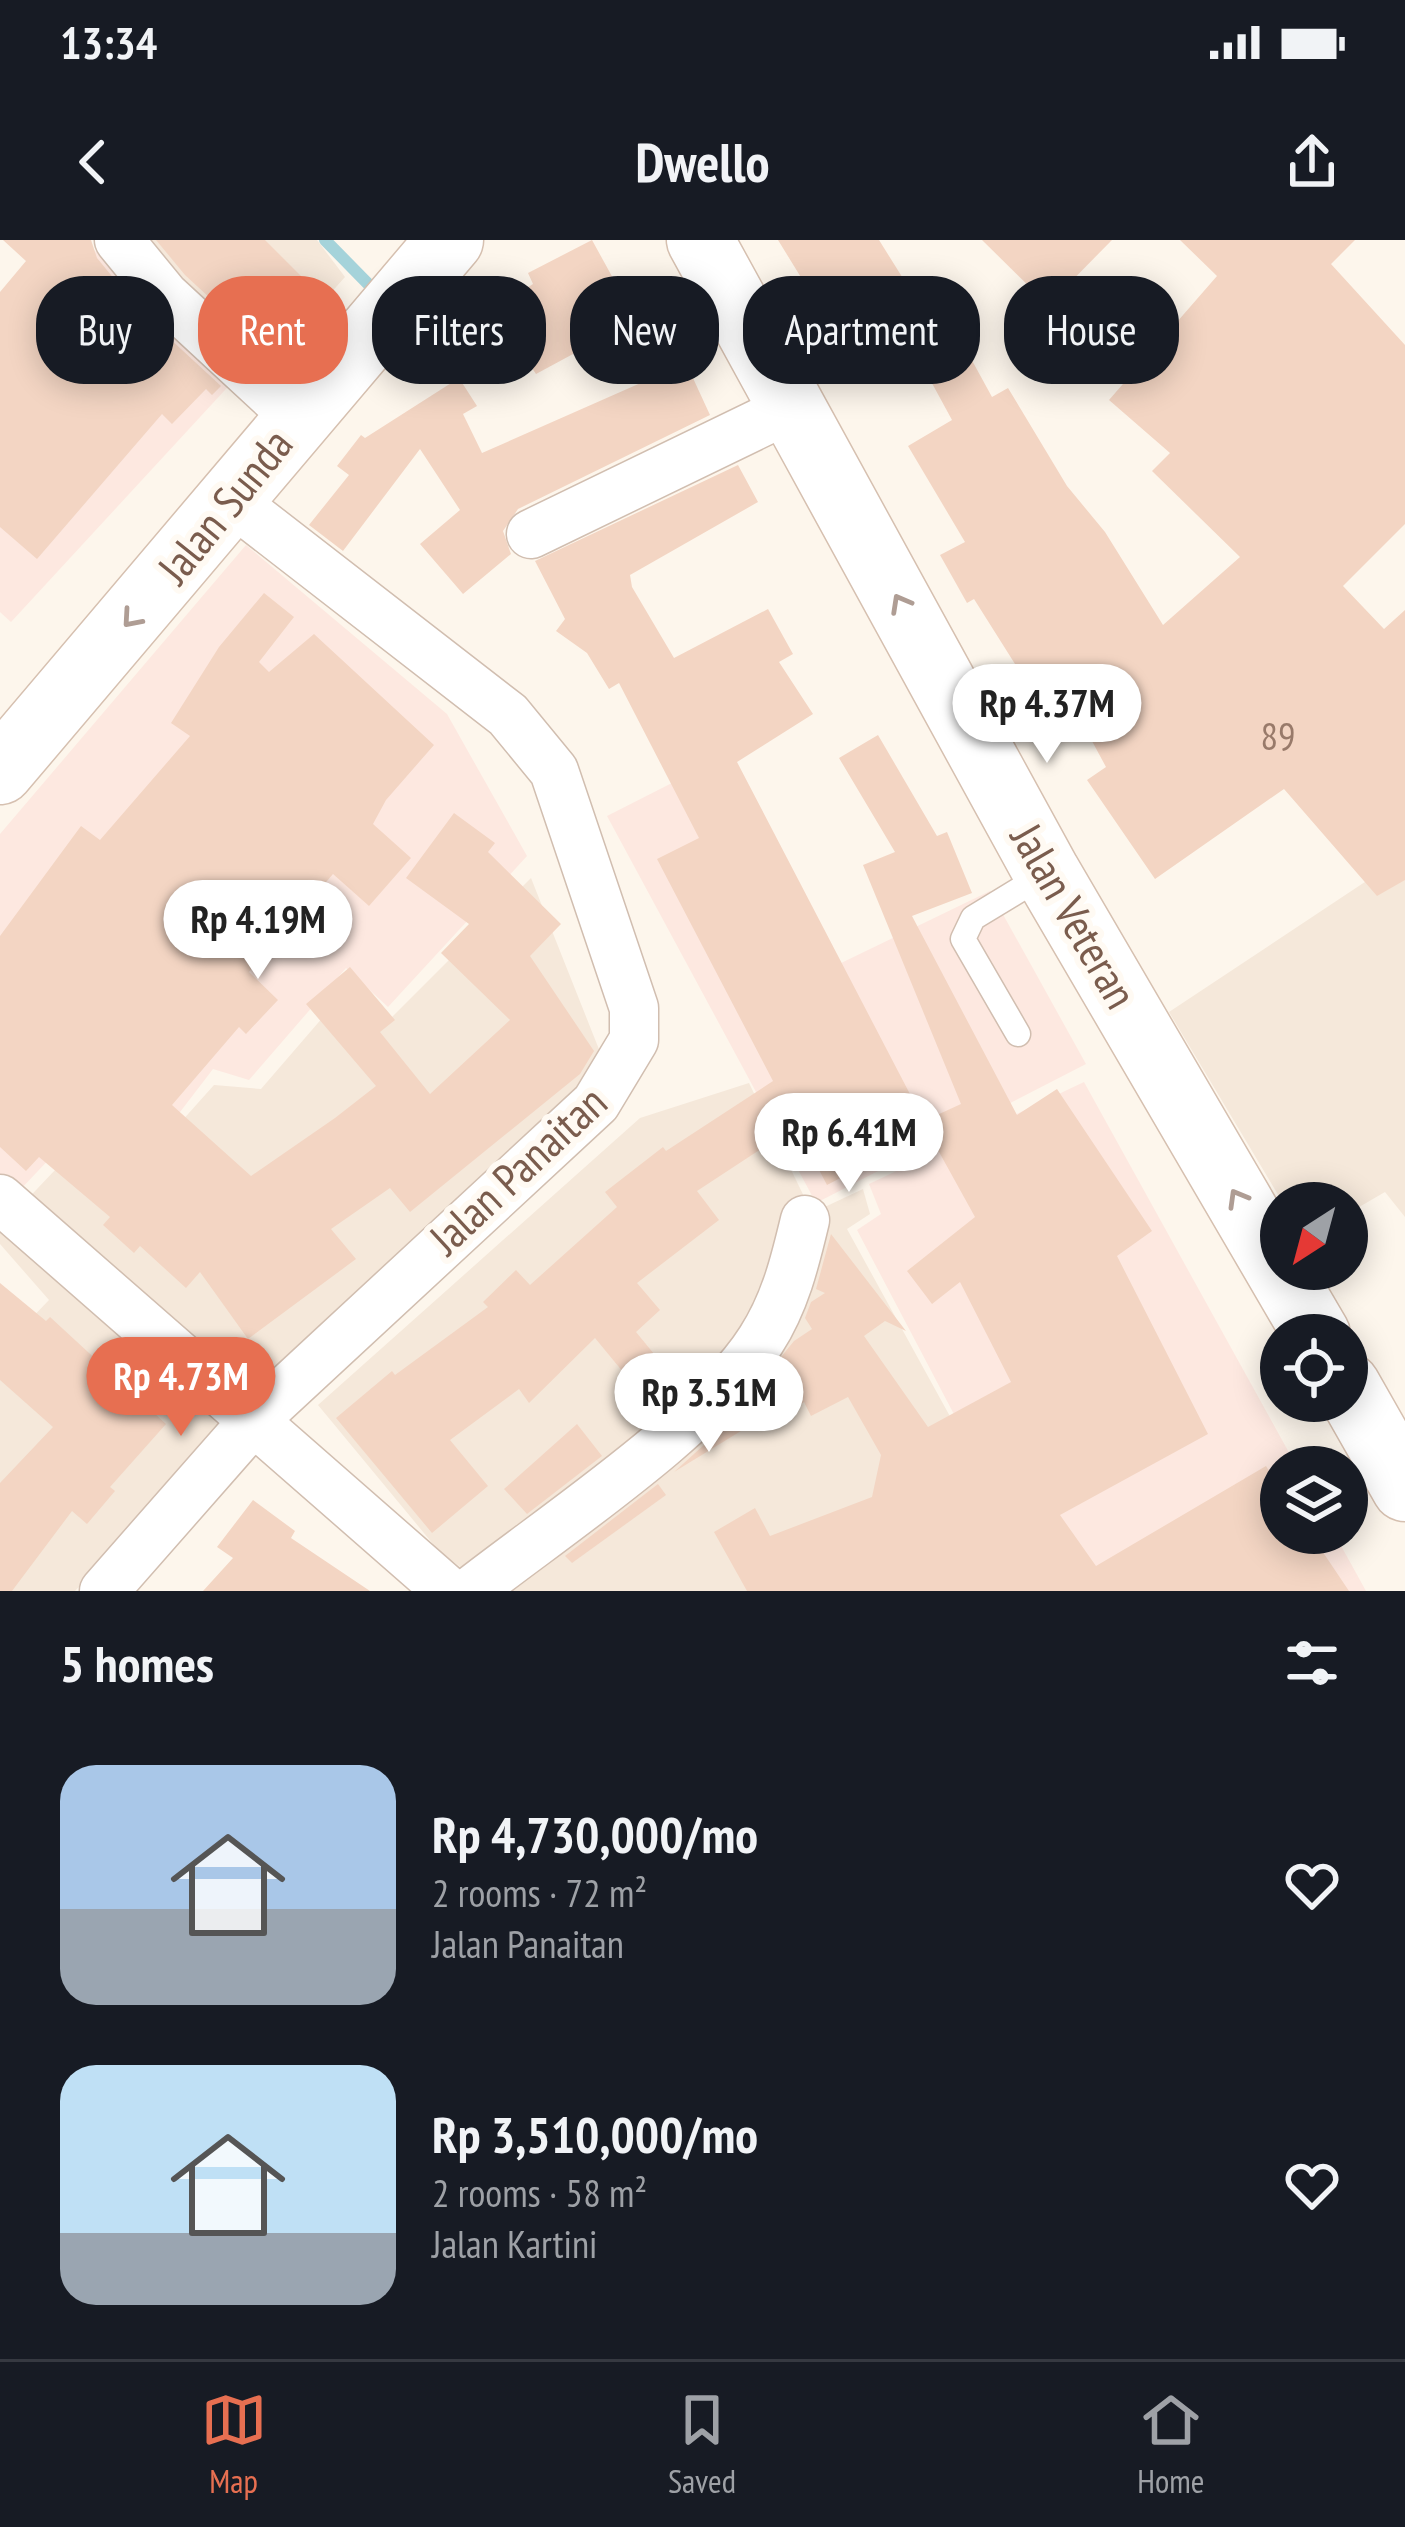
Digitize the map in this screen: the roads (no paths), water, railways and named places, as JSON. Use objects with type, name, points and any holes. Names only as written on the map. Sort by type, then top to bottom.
[{"type":"main road","name":"Jalan Sunda","points":[[0,771],[450,240]]},
{"type":"main road","name":"Jalan Veteran","points":[[700,240],[1047,873],[1305,1314]]},
{"type":"street","points":[[119,240],[164,296],[297,418]]},
{"type":"street","points":[[531,534],[793,406]]},
{"type":"street","name":"Jalan Panaitan","points":[[104,1591],[256,1418],[596,1103],[634,1040],[634,1008],[554,771],[508,715],[232,501]]},
{"type":"street","points":[[0,1199],[256,1418],[448,1591]]},
{"type":"street","points":[[471,1591],[721,1387],[761,1340],[790,1281],[805,1220]]},
{"type":"lane","points":[[1018,1034],[963,939],[974,918],[1047,873]]},
{"type":"waterway","points":[[325,240],[372,288]]}]
